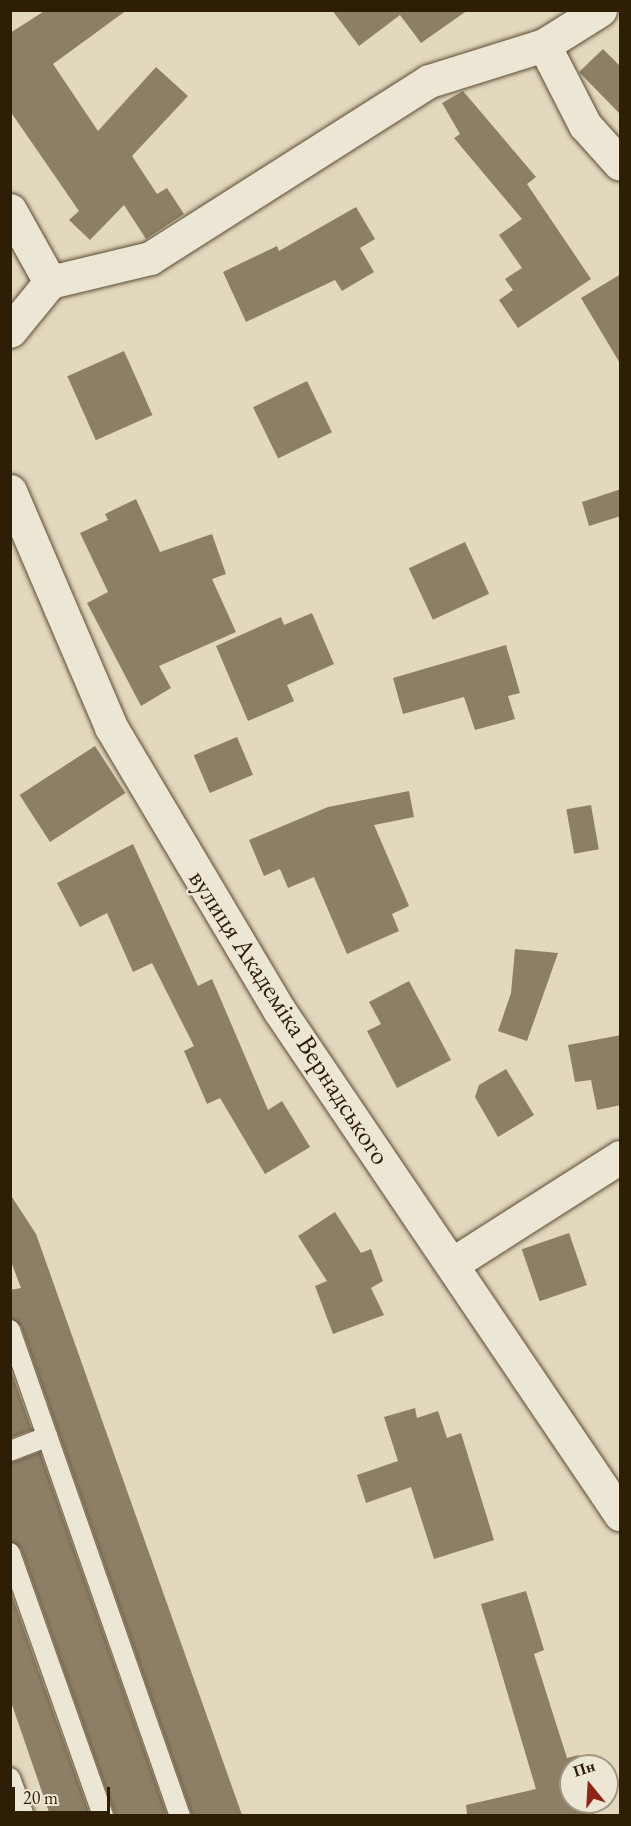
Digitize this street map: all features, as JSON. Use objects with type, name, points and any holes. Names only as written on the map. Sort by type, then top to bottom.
[{"type":"street","points":[[10,332],[50,282],[150,258],[429,81],[544,45],[600,10]]},
{"type":"street","points":[[544,45],[585,125],[621,164]]},
{"type":"street","points":[[10,210],[50,282]]},
{"type":"street","name":"вулиця Академіка Вернадського","points":[[10,491],[111,727],[279,1010],[621,1514]]},
{"type":"street","points":[[452,1264],[621,1156]]},
{"type":"lane","points":[[10,1330],[180,1815]]},
{"type":"lane","points":[[10,1451],[47,1437]]},
{"type":"lane","points":[[10,1553],[103,1815]]},
{"type":"lane","points":[[10,1778],[24,1815]]},
{"type":"building","points":[[46,10],[127,10],[53,64],[98,131],[156,67],[188,96],[132,156],[157,194],[167,188],[184,214],[146,239],[124,205],[90,240],[69,220],[79,211],[10,111],[10,33]]},
{"type":"building","points":[[332,10],[468,10],[421,43],[400,15],[359,46]]},
{"type":"building","points":[[603,49],[621,67],[621,115],[579,72]]},
{"type":"building","points":[[463,91],[536,177],[527,184],[591,279],[518,328],[499,300],[513,290],[505,279],[522,268],[499,235],[522,219],[454,138],[460,134],[442,103]]},
{"type":"building","points":[[356,207],[375,239],[360,248],[374,272],[342,291],[335,280],[246,322],[223,272],[277,246],[279,251]]},
{"type":"building","points":[[621,274],[621,365],[581,298]]},
{"type":"building","points":[[124,351],[152,415],[96,440],[67,376]]},
{"type":"building","points":[[307,381],[332,432],[278,459],[253,407]]},
{"type":"building","points":[[621,489],[621,516],[589,526],[582,502]]},
{"type":"building","points":[[136,499],[160,552],[212,534],[226,574],[212,579],[236,632],[159,666],[171,688],[141,706],[87,603],[108,592],[80,533],[108,520],[105,514]]},
{"type":"building","points":[[465,542],[489,594],[433,620],[409,568]]},
{"type":"building","points":[[312,613],[334,664],[287,685],[294,701],[248,721],[216,646],[281,617],[284,625]]},
{"type":"building","points":[[506,645],[520,693],[508,696],[515,719],[475,730],[464,697],[403,714],[393,678]]},
{"type":"building","points":[[237,737],[253,775],[210,793],[194,755]]},
{"type":"building","points":[[95,746],[125,793],[50,842],[20,795]]},
{"type":"building","points":[[409,791],[414,817],[374,825],[409,906],[392,914],[399,931],[347,954],[314,877],[288,888],[280,869],[264,876],[249,840],[328,807]]},
{"type":"building","points":[[591,805],[599,849],[574,854],[566,809]]},
{"type":"building","points":[[133,844],[198,986],[212,979],[268,1110],[282,1101],[310,1147],[265,1174],[220,1098],[207,1104],[184,1051],[194,1046],[152,963],[133,972],[107,913],[80,927],[57,883]]},
{"type":"building","points":[[515,949],[558,953],[527,1041],[498,1031],[511,993]]},
{"type":"building","points":[[409,981],[451,1060],[397,1088],[367,1031],[381,1024],[369,1002]]},
{"type":"building","points":[[621,1035],[621,1105],[597,1110],[591,1080],[575,1082],[568,1045]]},
{"type":"building","points":[[506,1069],[534,1115],[498,1137],[475,1097],[479,1085]]},
{"type":"building","points":[[10,1194],[36,1234],[242,1815],[192,1815],[21,1326],[10,1318],[10,1290],[21,1288],[10,1259]]},
{"type":"building","points":[[335,1212],[361,1253],[371,1249],[383,1281],[371,1288],[384,1315],[333,1334],[315,1286],[327,1281],[298,1236]]},
{"type":"building","points":[[569,1233],[587,1285],[540,1301],[522,1249]]},
{"type":"building","points":[[10,1368],[32,1430],[10,1438]]},
{"type":"building","points":[[415,1408],[417,1418],[438,1411],[447,1438],[461,1433],[494,1540],[434,1559],[411,1487],[366,1503],[357,1475],[398,1461],[384,1417]]},
{"type":"building","points":[[40,1452],[167,1815],[115,1815],[21,1549],[10,1541],[10,1463]]},
{"type":"building","points":[[10,1590],[90,1815],[50,1815],[10,1699]]},
{"type":"building","points":[[526,1591],[544,1650],[534,1654],[566,1754],[559,1754],[559,1814],[594,1815],[467,1815],[466,1805],[536,1789],[481,1604]]}]
